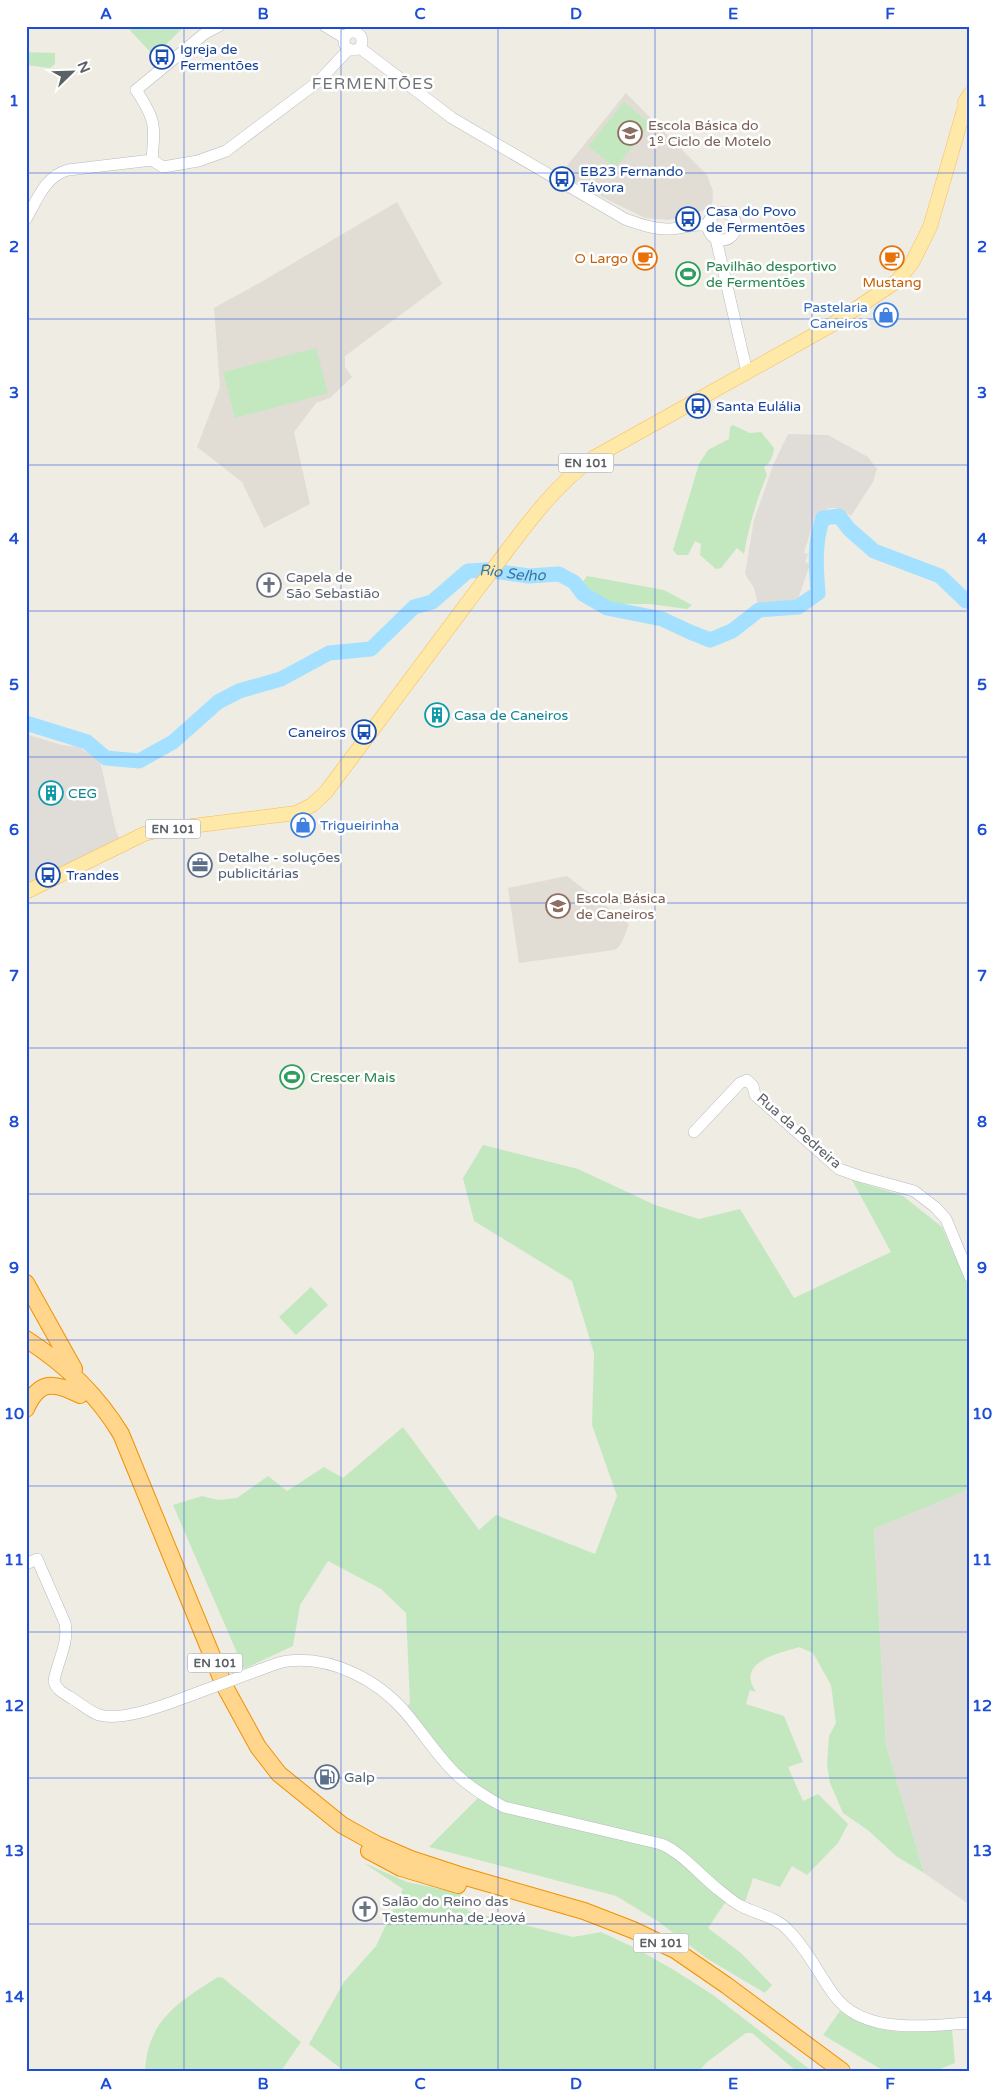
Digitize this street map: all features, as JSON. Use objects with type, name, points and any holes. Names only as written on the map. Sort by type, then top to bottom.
[{"type":"highway","points":[[26,1283],[83,1391]]},
{"type":"highway","name":"EN 101","points":[[26,1339],[58,1361],[83,1391],[120,1451],[214,1687],[251,1751],[272,1779],[297,1802],[340,1836],[401,1868],[598,1926],[654,1951],[702,1980],[826,2071]]},
{"type":"highway","name":"EN 101","points":[[26,1350],[83,1391],[110,1416],[127,1446],[224,1685],[258,1747],[280,1774],[342,1825],[376,1844],[411,1859],[466,1877],[584,1910],[675,1950],[726,1985],[842,2071]]},
{"type":"highway","points":[[26,1409],[34,1396],[45,1386],[58,1385],[83,1391]]},
{"type":"main road","name":"EN 101","points":[[26,892],[144,834],[160,830],[276,817],[296,813],[312,805],[326,792],[500,560],[557,488],[574,471],[593,458],[830,326],[897,281],[912,262],[925,240],[968,102]]},
{"type":"main road","points":[[956,142],[970,132]]},
{"type":"street","points":[[152,160],[154,119],[136,90],[204,34],[219,26]]},
{"type":"street","points":[[326,26],[352,39],[452,118],[625,219],[647,227],[668,229],[699,223],[708,226]]},
{"type":"street","points":[[26,219],[50,179],[57,173],[152,160],[163,167],[198,161],[226,151],[319,81],[352,39]]},
{"type":"street","points":[[721,212],[727,213],[734,220],[736,227],[732,236],[724,240],[716,239],[711,235],[708,226],[714,215],[721,212]]},
{"type":"street","points":[[716,239],[747,372]]},
{"type":"street","name":"Rua da Pedreira","points":[[694,1132],[740,1083],[747,1080],[753,1086],[755,1095],[840,1169],[914,1191],[935,1207],[946,1219],[970,1277]]},
{"type":"street","points":[[26,1564],[38,1559],[66,1629],[62,1657],[55,1676],[55,1686],[100,1715],[108,1716],[151,1710],[286,1661],[311,1660],[337,1667],[359,1676],[404,1711],[456,1774],[481,1795],[504,1807],[673,1848],[700,1875],[732,1901],[779,1922],[788,1930],[811,1957],[835,1996],[849,2009],[889,2025],[970,2023]]},
{"type":"shaded area","name":"Escola Básica do 1º Ciclo de Motelo","points":[[626,93],[707,175],[713,191],[712,208],[669,220],[645,218],[598,195],[561,173]]},
{"type":"shaded area","points":[[397,202],[442,284],[345,356],[345,367],[352,377],[330,398],[316,403],[294,432],[310,504],[264,528],[242,482],[197,447],[220,387],[214,308]]},
{"type":"shaded area","points":[[788,434],[828,435],[868,457],[877,469],[873,482],[851,516],[838,508],[829,508],[815,517],[804,553],[808,554],[805,562],[810,564],[797,602],[787,606],[758,605],[754,588],[745,574],[754,520],[774,463]]},
{"type":"shaded area","points":[[26,734],[62,745],[79,747],[100,761],[116,831],[122,843],[26,891]]},
{"type":"shaded area","name":"Escola Básica de Caneiros","points":[[567,876],[629,924],[622,942],[614,950],[519,963],[508,888]]},
{"type":"shaded area","points":[[970,1489],[970,1905],[924,1873],[886,1745],[874,1529]]},
{"type":"green space","points":[[126,26],[185,26],[154,56]]},
{"type":"green space","points":[[26,52],[55,53],[55,64],[50,68],[26,65]]},
{"type":"green space","points":[[624,102],[651,124],[615,168],[588,146]]},
{"type":"green space","points":[[316,348],[328,393],[235,418],[223,372]]},
{"type":"green space","points":[[733,425],[750,433],[761,432],[774,448],[771,459],[764,467],[767,475],[753,514],[744,554],[737,548],[721,568],[716,569],[700,555],[701,544],[695,541],[688,555],[677,555],[673,550],[699,464],[708,450],[729,439],[730,427]]},
{"type":"green space","points":[[587,576],[664,590],[692,605],[687,609],[650,604],[608,604],[593,597],[582,583]]},
{"type":"green space","points":[[483,1145],[578,1169],[655,1205],[699,1219],[740,1209],[794,1298],[891,1252],[852,1180],[903,1196],[942,1227],[970,1290],[970,1489],[874,1529],[886,1745],[924,1873],[896,1856],[869,1831],[843,1813],[830,1783],[827,1764],[829,1736],[836,1723],[831,1685],[813,1653],[799,1647],[776,1654],[760,1662],[751,1673],[751,1682],[756,1692],[750,1690],[746,1704],[784,1716],[803,1762],[788,1767],[803,1801],[818,1794],[848,1824],[838,1843],[807,1875],[792,1866],[780,1887],[753,1878],[744,1905],[727,1900],[708,1928],[741,1953],[772,1985],[765,1993],[706,1958],[659,1922],[616,1896],[429,1847],[481,1795],[404,1711],[410,1703],[406,1613],[381,1589],[328,1561],[300,1605],[293,1646],[244,1669],[173,1505],[202,1496],[218,1500],[237,1498],[268,1476],[287,1491],[324,1467],[343,1478],[403,1427],[479,1530],[496,1515],[595,1554],[617,1496],[592,1425],[594,1353],[572,1281],[474,1221],[463,1178]]},
{"type":"green space","points":[[311,1287],[328,1305],[296,1335],[279,1317]]},
{"type":"green space","points":[[364,1863],[407,1882],[464,1894],[468,1911],[573,1937],[601,1932],[635,1948],[713,1995],[812,2071],[796,2071],[752,2033],[746,2033],[707,2062],[699,2071],[344,2071],[309,2044],[344,1982],[376,1946],[403,1889]]},
{"type":"green space","points":[[218,1977],[223,1978],[301,2042],[281,2071],[145,2071],[147,2053],[159,2025],[179,2004]]},
{"type":"green space","points":[[840,2011],[867,2025],[881,2029],[922,2032],[952,2029],[955,2063],[935,2071],[884,2071],[823,2035]]},
{"type":"waterway","name":"Rio Selho","points":[[26,723],[87,742],[106,758],[139,761],[173,742],[218,702],[239,691],[281,679],[329,653],[371,649],[414,607],[432,602],[468,571],[486,570],[529,576],[559,574],[574,582],[583,594],[607,608],[662,619],[710,640],[732,631],[759,610],[798,607],[818,593],[817,545],[823,518],[839,516],[849,529],[874,551],[940,576],[966,601],[970,600]]},
{"type":"place","name":"Igreja de Fermentões","points":[[162,57]]},
{"type":"place","name":"Escola Básica do 1º Ciclo de Motelo","points":[[630,133]]},
{"type":"place","name":"EB23 Fernando Távora","points":[[562,179]]},
{"type":"place","name":"Casa do Povo de Fermentões","points":[[688,219]]},
{"type":"place","name":"O Largo","points":[[645,258]]},
{"type":"place","name":"Mustang","points":[[892,258]]},
{"type":"place","name":"Pavilhão desportivo de Fermentões","points":[[688,274]]},
{"type":"place","name":"Pastelaria Caneiros","points":[[886,315]]},
{"type":"place","name":"Santa Eulália","points":[[698,406]]},
{"type":"place","name":"Capela de São Sebastião","points":[[269,585]]},
{"type":"place","name":"Casa de Caneiros","points":[[437,715]]},
{"type":"place","name":"Caneiros","points":[[364,732]]},
{"type":"place","name":"CEG","points":[[51,793]]},
{"type":"place","name":"Trigueirinha","points":[[303,825]]},
{"type":"place","name":"Detalhe - soluções publicitárias","points":[[200,865]]},
{"type":"place","name":"Trandes","points":[[48,875]]},
{"type":"place","name":"Escola Básica de Caneiros","points":[[558,906]]},
{"type":"place","name":"Crescer Mais","points":[[292,1077]]},
{"type":"place","name":"Galp","points":[[327,1777]]},
{"type":"place","name":"Salão do Reino das Testemunha de Jeová","points":[[365,1909]]},
{"type":"district","name":"FERMENTÕES","points":[[373,84]]}]
